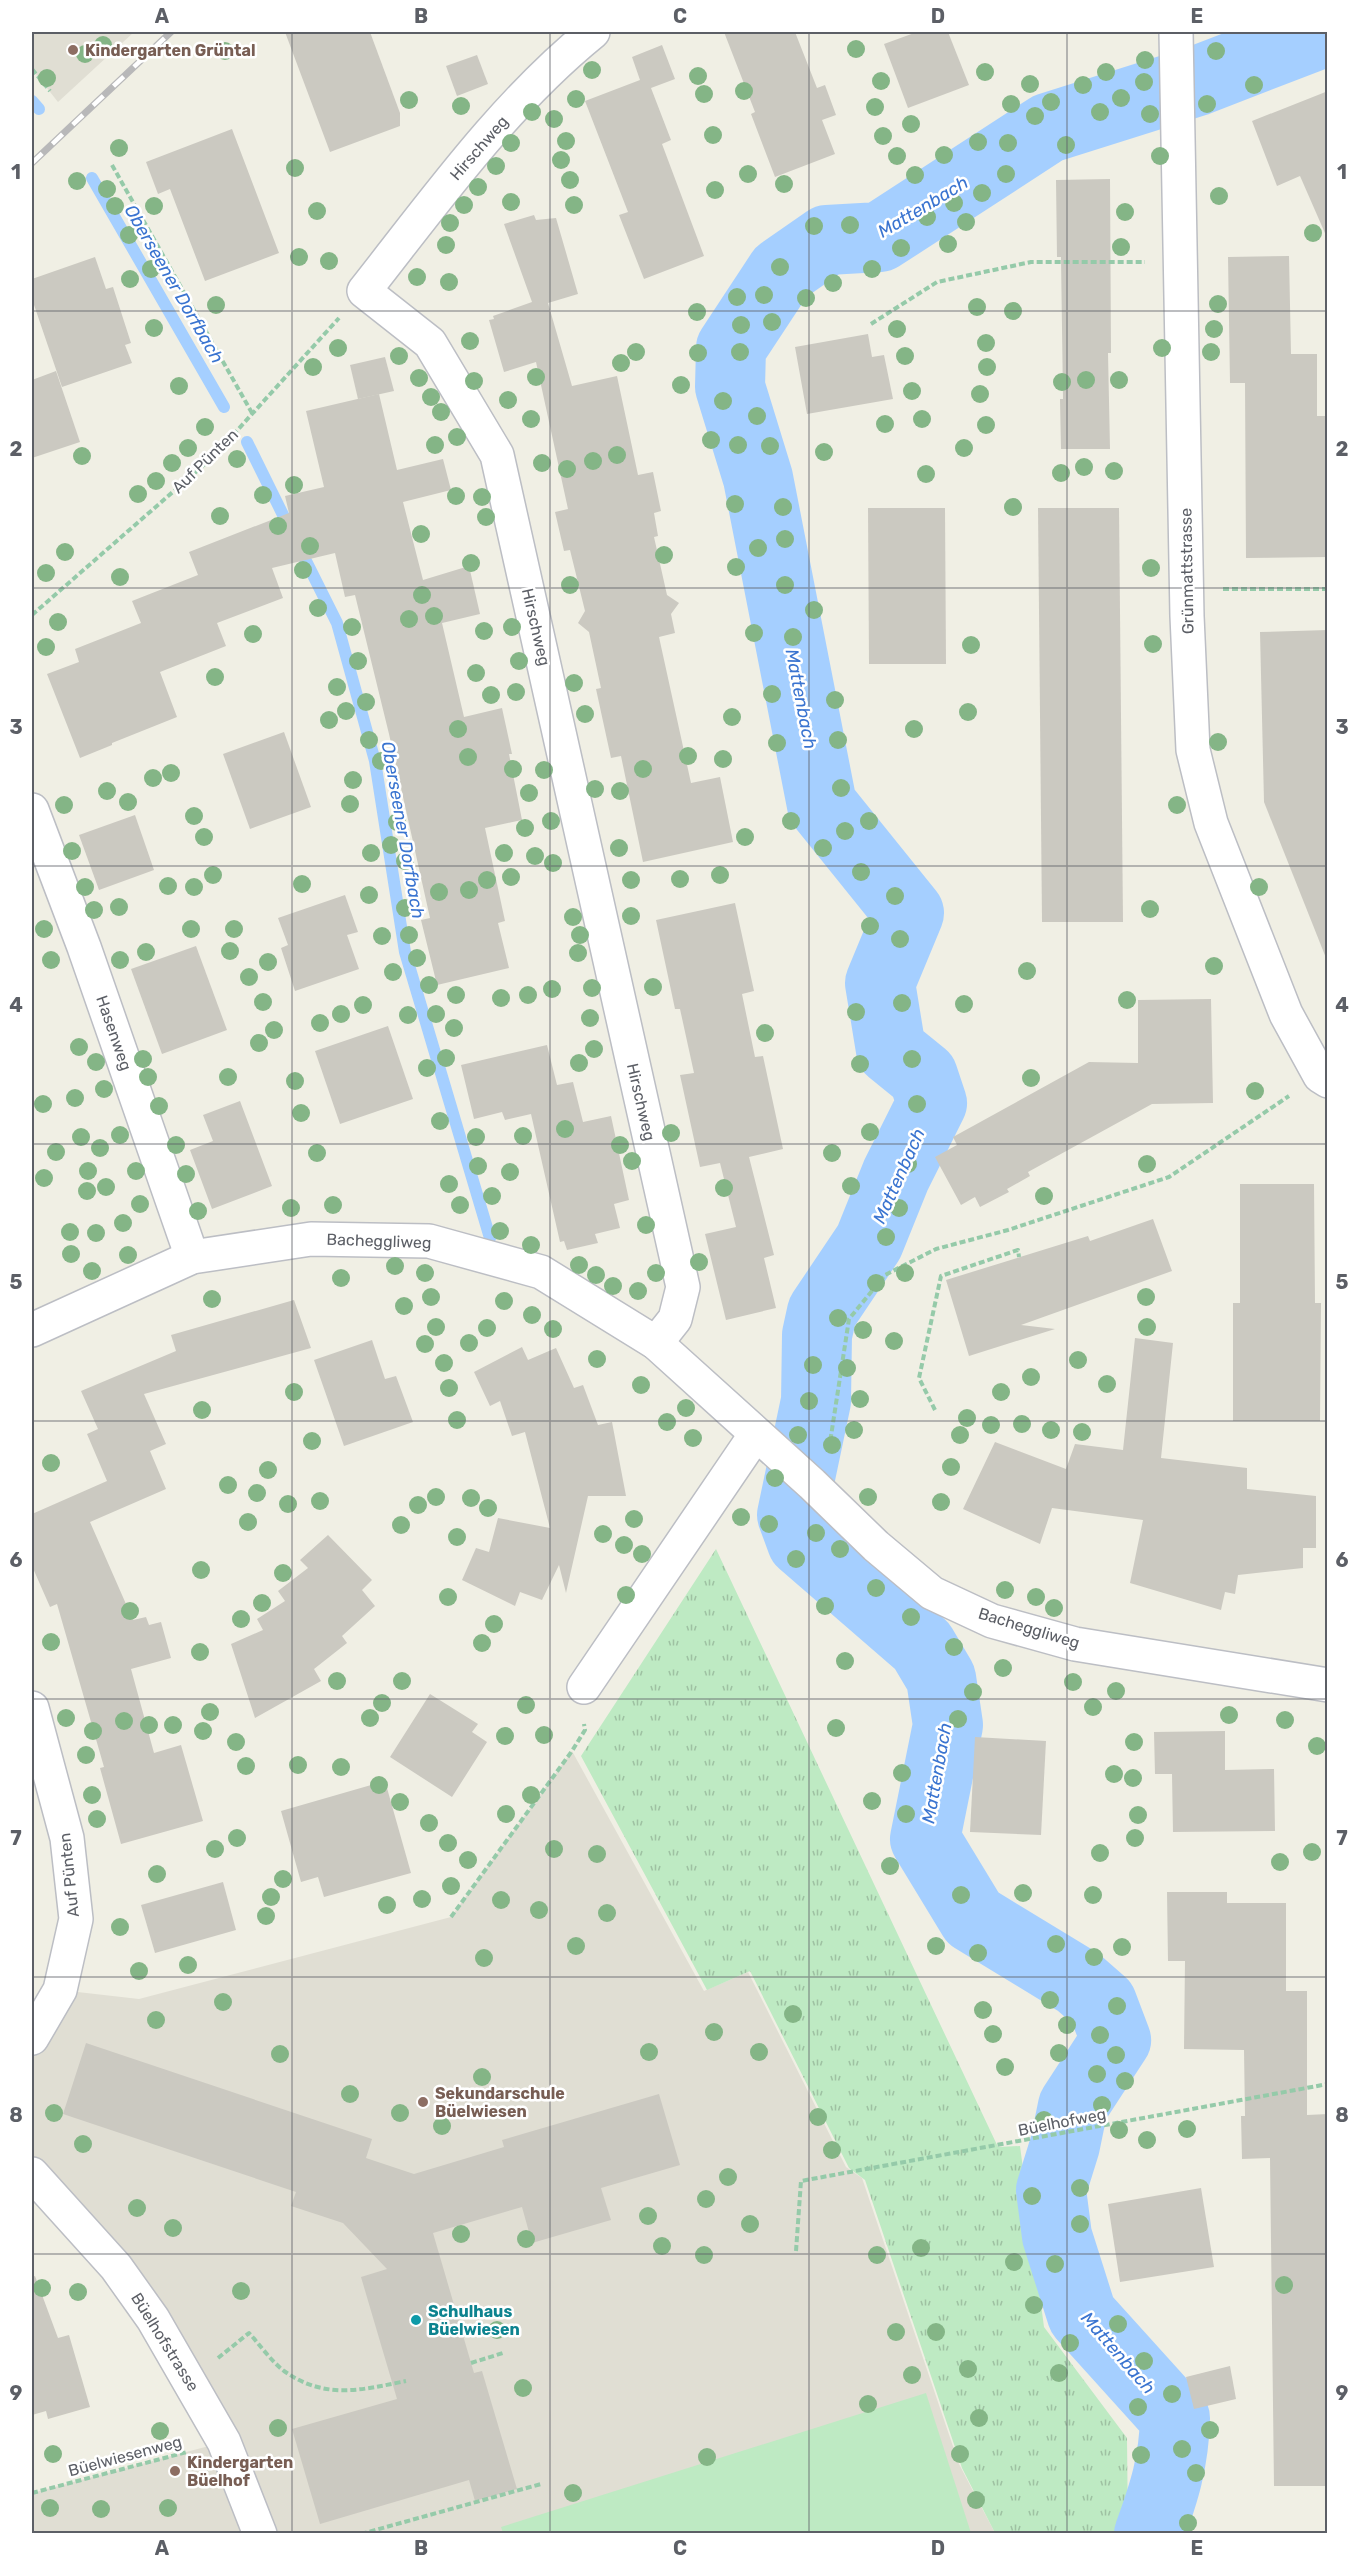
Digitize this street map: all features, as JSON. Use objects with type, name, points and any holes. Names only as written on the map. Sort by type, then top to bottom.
[{"type":"street","name":"Hirschweg","points":[[593,32],[568,52],[484,140],[364,291],[430,343],[497,455],[682,1287],[675,1319],[656,1343]]},
{"type":"street","name":"Grünmattstrasse","points":[[1176,32],[1187,589],[1193,750],[1211,823],[1286,1014],[1324,1078]]},
{"type":"street","name":"Hasenweg","points":[[32,810],[84,947],[192,1257]]},
{"type":"street","name":"Bacheggliweg","points":[[32,1330],[192,1257],[311,1239],[429,1241],[541,1272],[656,1343],[876,1546],[932,1593],[992,1621],[1075,1644],[1328,1685]]},
{"type":"street","points":[[584,1687],[756,1434]]},
{"type":"street","name":"Auf Pünten","points":[[32,1708],[67,1838],[76,1919],[60,1990],[32,2038]]},
{"type":"street","name":"Büelhofstrasse","points":[[32,2174],[116,2267],[153,2319],[225,2442],[260,2534]]},
{"type":"path","points":[[32,69],[50,91]]},
{"type":"path","points":[[112,165],[252,413]]},
{"type":"path","points":[[871,324],[937,282],[1031,262],[1181,262]]},
{"type":"path","name":"Auf Pünten","points":[[32,615],[214,456],[364,291]]},
{"type":"path","points":[[1187,589],[1328,589]]},
{"type":"path","points":[[808,1481],[849,1319],[885,1275],[936,1249],[1008,1230],[1169,1178],[1324,1078]]},
{"type":"path","points":[[935,1410],[919,1378],[941,1276],[1018,1250],[1019,1257]]},
{"type":"path","points":[[451,1917],[585,1730],[584,1687]]},
{"type":"path","name":"Büelhofweg","points":[[796,2251],[801,2181],[1328,2084]]},
{"type":"path","points":[[210,2364],[249,2333],[283,2370],[309,2385],[352,2392],[406,2381]]},
{"type":"path","points":[[471,2363],[503,2353]]},
{"type":"path","name":"Büelwiesenweg","points":[[32,2493],[225,2442]]},
{"type":"path","points":[[361,2534],[541,2484]]},
{"type":"shaded area","name":"Kindergarten Grüntal","points":[[32,32],[134,32],[58,102],[32,69]]},
{"type":"shaded area","name":"Sekundarschule Büelwiesen","points":[[572,1751],[704,1991],[748,1972],[846,2167],[862,2178],[959,2464],[995,2533],[32,2533],[32,2493],[224,2442],[32,2174],[32,2038],[60,1990],[139,1999],[451,1917]]},
{"type":"green space","points":[[716,1549],[998,2147],[1020,2146],[1044,2327],[1127,2438],[1128,2533],[995,2533],[962,2468],[865,2180],[849,2168],[750,1971],[707,1990],[581,1756]]},
{"type":"green space","points":[[926,2393],[971,2533],[503,2533],[501,2527]]},
{"type":"building","points":[[285,32],[370,32],[400,113],[400,126],[330,152]]},
{"type":"building","points":[[724,32],[795,32],[817,88],[825,85],[836,115],[822,120],[835,154],[775,177],[751,114],[755,112]]},
{"type":"building","points":[[917,32],[948,32],[969,85],[908,108],[884,44]]},
{"type":"building","points":[[662,45],[675,79],[651,88],[671,140],[662,144],[704,256],[644,279],[619,215],[628,212],[585,101],[640,80],[632,57]]},
{"type":"building","points":[[477,55],[488,84],[457,96],[446,66]]},
{"type":"building","points":[[1328,91],[1328,240],[1300,176],[1277,186],[1252,121]]},
{"type":"building","points":[[232,129],[279,253],[205,281],[170,189],[158,194],[146,162]]},
{"type":"building","points":[[1110,179],[1111,353],[1108,353],[1110,449],[1061,449],[1060,399],[1063,399],[1061,257],[1057,257],[1056,180]]},
{"type":"building","points":[[534,215],[536,220],[556,218],[578,294],[548,303],[572,386],[617,376],[638,475],[653,472],[661,511],[654,513],[658,536],[654,537],[667,595],[679,603],[671,614],[675,633],[659,637],[691,783],[720,777],[733,842],[643,862],[621,756],[611,758],[596,689],[601,688],[589,632],[578,623],[585,611],[570,550],[564,551],[555,512],[568,509],[536,362],[504,372],[489,320],[494,319],[493,316],[532,302],[504,224]]},
{"type":"building","points":[[1289,256],[1291,354],[1317,354],[1317,416],[1328,416],[1328,557],[1246,558],[1245,383],[1230,383],[1228,257]]},
{"type":"building","points":[[95,257],[106,289],[113,287],[131,343],[125,345],[132,363],[62,387],[32,299],[32,279]]},
{"type":"building","points":[[868,334],[872,357],[884,355],[893,399],[807,414],[795,347]]},
{"type":"building","points":[[385,357],[394,391],[358,399],[350,365]]},
{"type":"building","points":[[56,371],[80,442],[32,458],[32,380]]},
{"type":"building","points":[[379,394],[397,470],[443,459],[451,490],[403,502],[423,580],[469,566],[480,614],[442,623],[464,717],[502,708],[522,820],[485,828],[505,921],[498,923],[509,968],[437,985],[421,920],[430,918],[389,734],[355,595],[345,597],[335,553],[272,568],[283,598],[217,623],[226,646],[160,672],[177,717],[112,743],[112,745],[80,758],[47,674],[79,662],[75,649],[141,623],[132,601],[198,575],[189,552],[289,513],[285,496],[324,487],[306,411]]},
{"type":"building","points":[[868,508],[945,508],[946,664],[869,664]]},
{"type":"building","points":[[1038,508],[1119,508],[1123,922],[1042,922]]},
{"type":"building","points":[[1328,630],[1328,957],[1326,958],[1264,802],[1260,632]]},
{"type":"building","points":[[284,732],[311,807],[250,829],[223,754]]},
{"type":"building","points":[[135,815],[154,870],[99,890],[79,835]]},
{"type":"building","points":[[345,895],[358,932],[347,935],[359,969],[295,991],[281,948],[288,945],[278,918]]},
{"type":"building","points":[[735,903],[754,991],[742,994],[755,1057],[763,1056],[783,1149],[749,1157],[774,1255],[764,1258],[776,1308],[726,1320],[705,1234],[736,1227],[720,1163],[700,1167],[680,1075],[694,1073],[680,1009],[675,1009],[656,920]]},
{"type":"building","points":[[196,946],[227,1030],[162,1054],[131,969]]},
{"type":"building","points":[[1211,999],[1213,1103],[1152,1104],[1028,1172],[1030,1176],[1007,1189],[1009,1192],[980,1207],[975,1197],[961,1205],[935,1157],[957,1145],[953,1137],[1089,1062],[1138,1063],[1138,1000]]},
{"type":"building","points":[[388,1026],[413,1099],[340,1124],[315,1051]]},
{"type":"building","points":[[547,1045],[557,1085],[573,1082],[583,1122],[611,1116],[629,1200],[614,1204],[620,1228],[595,1234],[598,1243],[567,1250],[564,1241],[560,1242],[531,1114],[505,1120],[502,1112],[474,1119],[461,1065]]},
{"type":"building","points":[[240,1101],[272,1186],[212,1209],[190,1150],[213,1141],[203,1115]]},
{"type":"building","points":[[1240,1184],[1314,1184],[1315,1303],[1321,1303],[1320,1421],[1233,1421],[1233,1303],[1240,1303]]},
{"type":"building","points":[[1153,1219],[1172,1271],[1021,1325],[1055,1329],[969,1356],[946,1280],[1088,1236],[1090,1241]]},
{"type":"building","points":[[294,1300],[311,1348],[144,1394],[166,1444],[150,1451],[166,1489],[90,1522],[133,1620],[146,1617],[149,1625],[161,1622],[171,1658],[131,1669],[154,1753],[181,1745],[203,1821],[121,1844],[100,1768],[104,1767],[57,1604],[50,1607],[32,1566],[32,1514],[107,1481],[87,1434],[98,1429],[81,1391],[176,1351],[171,1335]]},
{"type":"building","points":[[1135,1338],[1173,1343],[1161,1458],[1247,1468],[1247,1489],[1316,1496],[1316,1548],[1303,1548],[1303,1568],[1238,1575],[1235,1594],[1225,1592],[1221,1610],[1130,1583],[1143,1520],[1052,1508],[1040,1544],[963,1509],[995,1442],[1066,1469],[1075,1444],[1123,1450]]},
{"type":"building","points":[[372,1340],[385,1379],[396,1376],[413,1422],[344,1446],[314,1360]]},
{"type":"building","points":[[522,1347],[528,1360],[556,1348],[574,1388],[583,1385],[598,1425],[612,1422],[626,1496],[588,1496],[566,1593],[559,1565],[542,1600],[520,1592],[515,1606],[462,1580],[476,1548],[489,1552],[498,1518],[550,1528],[525,1432],[512,1436],[500,1401],[490,1406],[474,1372]]},
{"type":"building","points":[[328,1535],[372,1580],[362,1590],[375,1606],[342,1636],[347,1643],[314,1669],[321,1681],[255,1718],[231,1644],[263,1630],[257,1619],[285,1601],[278,1591],[308,1568],[300,1560]]},
{"type":"building","points":[[430,1694],[478,1724],[472,1732],[487,1742],[452,1797],[390,1757]]},
{"type":"building","points":[[1225,1731],[1225,1770],[1274,1769],[1275,1831],[1173,1832],[1172,1774],[1155,1774],[1154,1732]]},
{"type":"building","points":[[975,1737],[1046,1741],[1041,1835],[970,1832]]},
{"type":"building","points":[[385,1781],[411,1873],[324,1897],[318,1877],[301,1882],[281,1811]]},
{"type":"building","points":[[223,1882],[236,1930],[155,1953],[141,1905]]},
{"type":"building","points":[[1167,1892],[1227,1892],[1227,1903],[1286,1903],[1286,1991],[1307,1991],[1307,2115],[1328,2114],[1328,2486],[1274,2486],[1270,2158],[1242,2159],[1241,2116],[1245,2116],[1244,2050],[1184,2049],[1185,1961],[1168,1961]]},
{"type":"building","name":"Schulhaus Büelwiesen","points":[[86,2043],[372,2139],[366,2158],[414,2174],[504,2147],[502,2140],[659,2094],[680,2165],[601,2188],[611,2220],[532,2243],[522,2207],[433,2233],[474,2373],[482,2371],[517,2489],[475,2501],[469,2480],[320,2524],[292,2429],[397,2399],[361,2277],[387,2269],[343,2223],[291,2206],[296,2192],[63,2114]]},
{"type":"building","points":[[1201,2188],[1214,2267],[1120,2282],[1108,2204]]},
{"type":"building","points":[[35,2276],[58,2338],[69,2335],[90,2407],[48,2419],[46,2411],[32,2415],[32,2277]]},
{"type":"building","points":[[1230,2366],[1236,2399],[1194,2409],[1186,2377]]},
{"type":"waterway","name":"Mattenbach","points":[[1149,2534],[1167,2477],[1173,2449],[1175,2418],[1082,2315],[1057,2236],[1051,2190],[1065,2145],[1073,2106],[1116,2040],[1102,2003],[1078,1982],[973,1918],[925,1839],[948,1725],[941,1678],[922,1646],[802,1542],[792,1515],[816,1401],[817,1335],[822,1312],[869,1242],[896,1175],[932,1103],[923,1076],[891,1050],[880,983],[909,913],[822,805],[758,478],[730,387],[731,348],[781,272],[827,240],[880,237],[1048,128],[1197,81],[1324,32]]},
{"type":"waterway","name":"Oberseener Dorfbach","points":[[32,101],[39,109]]},
{"type":"waterway","name":"Oberseener Dorfbach","points":[[92,178],[224,407]]},
{"type":"waterway","name":"Oberseener Dorfbach","points":[[247,442],[290,529]]},
{"type":"waterway","name":"Oberseener Dorfbach","points":[[299,547],[337,623],[375,761],[405,952],[490,1238]]},
{"type":"railway","points":[[32,163],[171,32]]},
{"type":"place","name":"Kindergarten Grüntal","points":[[73,50]]},
{"type":"place","name":"Sekundarschule Büelwiesen","points":[[423,2102]]},
{"type":"place","name":"Schulhaus Büelwiesen","points":[[416,2320]]},
{"type":"place","name":"Kindergarten Büelhof","points":[[175,2471]]}]
